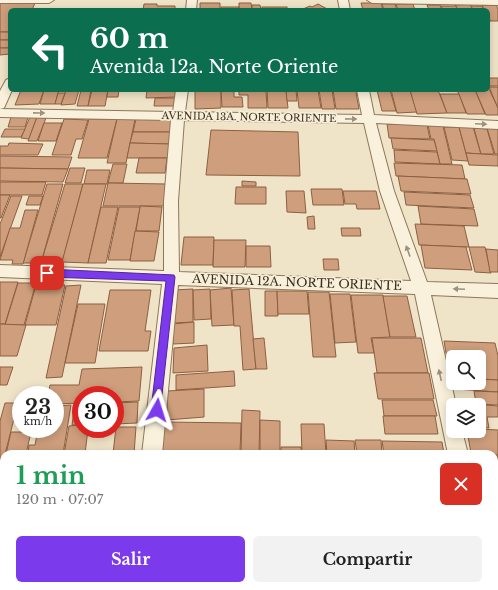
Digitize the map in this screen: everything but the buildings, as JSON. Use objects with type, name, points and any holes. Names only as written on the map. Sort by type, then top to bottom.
[{"type":"street","points":[[0,0],[49,0]]},
{"type":"street","points":[[372,0],[498,2]]},
{"type":"street","points":[[0,105],[8,87]]},
{"type":"street","points":[[152,450],[171,277],[171,201],[178,115],[182,92]]},
{"type":"street","points":[[363,92],[387,191],[421,287],[457,450]]},
{"type":"street","name":"AVENIDA 13A. NORTE ORIENTE","points":[[0,113],[369,119],[498,125]]},
{"type":"street","name":"AVENIDA 12A. NORTE ORIENTE","points":[[0,272],[171,277],[498,291]]},
{"type":"route","points":[[47,273],[171,277],[157,410]]}]
